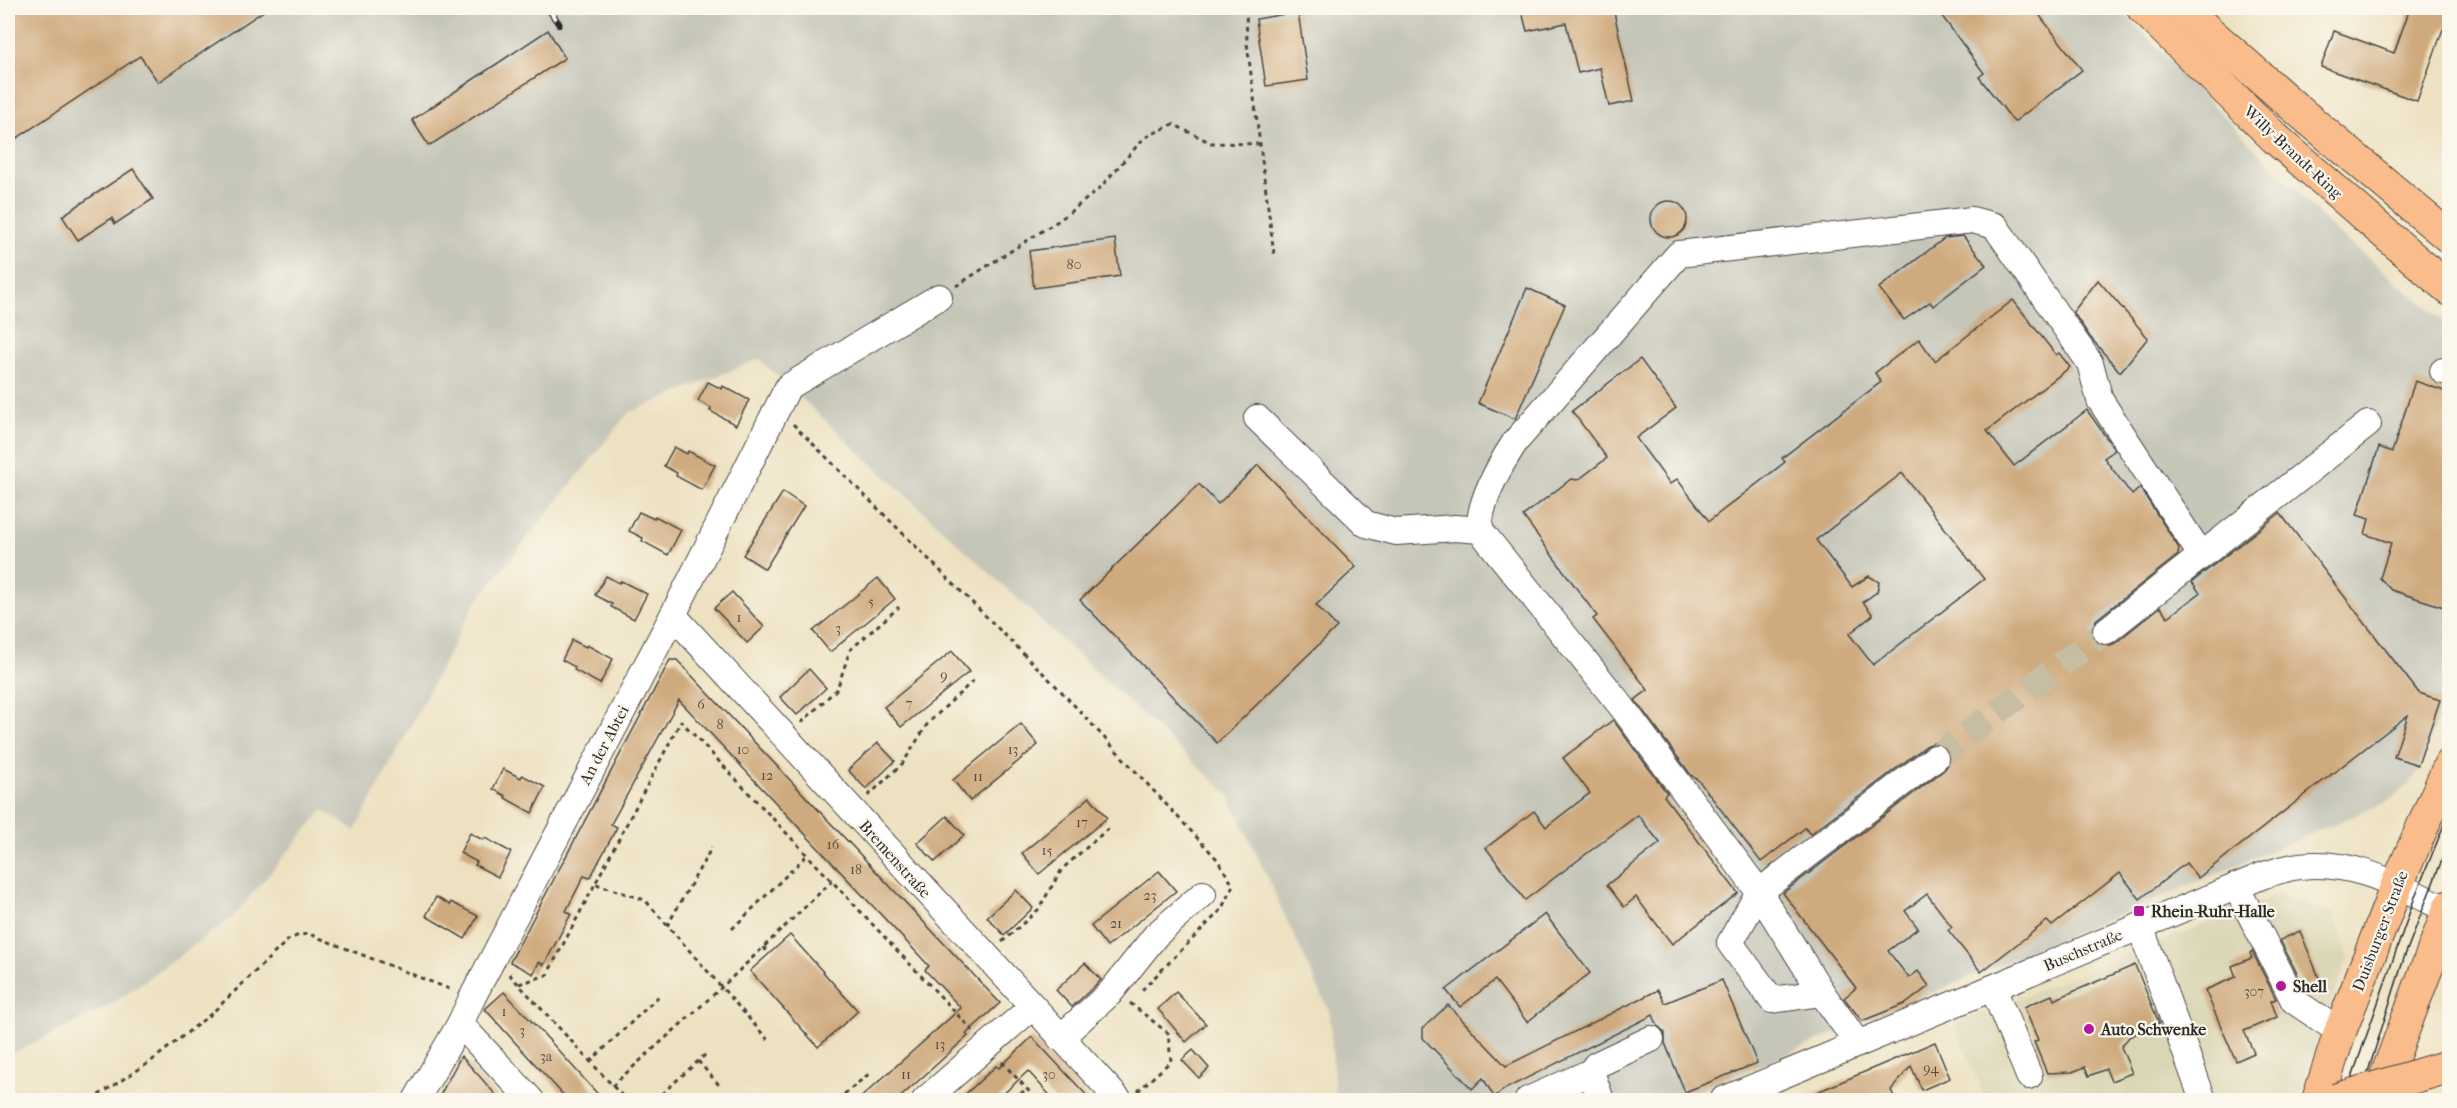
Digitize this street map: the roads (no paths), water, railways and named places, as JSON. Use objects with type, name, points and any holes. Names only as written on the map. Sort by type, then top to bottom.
[{"type":"highway","points":[[2336,1101],[2450,1065]]},
{"type":"main road","name":"Willy-Brandt-Ring","points":[[2143,8],[2275,138],[2450,290]]},
{"type":"main road","name":"Willy-Brandt-Ring","points":[[2182,8],[2300,112],[2450,238]]},
{"type":"main road","name":"Duisburger Straße","points":[[2318,1101],[2340,1032],[2397,885],[2450,764]]},
{"type":"main road","points":[[2377,1101],[2449,908]]},
{"type":"street","points":[[1858,1044],[1822,993],[1759,892],[1622,707],[1480,530],[1479,518],[1499,468],[1515,442],[1679,254],[1972,220],[1995,225],[2073,338],[2090,363],[2100,400],[2201,555]]},
{"type":"street","name":"An der Abtei","points":[[416,1101],[460,1024],[471,998],[673,615],[788,387],[939,297]]},
{"type":"street","points":[[1257,418],[1366,524],[1396,532],[1456,528],[1480,530]]},
{"type":"street","points":[[2106,631],[2368,424]]},
{"type":"street","name":"Bremenstraße","points":[[673,615],[1060,1038],[1127,1097]]},
{"type":"street","points":[[1822,993],[1772,1000],[1730,943],[1759,892],[1935,758]]},
{"type":"street","name":"Buschstraße","points":[[1723,1101],[2264,875],[2300,866],[2320,866],[2372,873],[2449,908]]},
{"type":"street","points":[[2236,886],[2294,1001],[2340,1032]]},
{"type":"street","points":[[1060,1038],[1110,993],[1156,935],[1203,894]]},
{"type":"street","points":[[2140,926],[2203,1101]]},
{"type":"street","points":[[1993,988],[2029,1076]]},
{"type":"street","points":[[925,1101],[1032,1007]]},
{"type":"street","points":[[460,1024],[531,1101]]},
{"type":"street","points":[[1528,1101],[1591,1072],[1596,1065],[1651,1039]]},
{"type":"street","points":[[1591,1072],[1601,1101]]},
{"type":"tunnel","points":[[1935,758],[2106,631]]},
{"type":"tram line","points":[[2344,1100],[2416,894],[2450,810]]},
{"type":"tram line","points":[[2359,1100],[2404,958],[2450,839]]},
{"type":"railway","points":[[548,8],[559,24]]},
{"type":"place","name":"Rhein-Ruhr-Halle","points":[[2139,911]]},
{"type":"place","name":"Shell","points":[[2281,986]]},
{"type":"place","name":"Auto Schwenke","points":[[2089,1029]]}]
